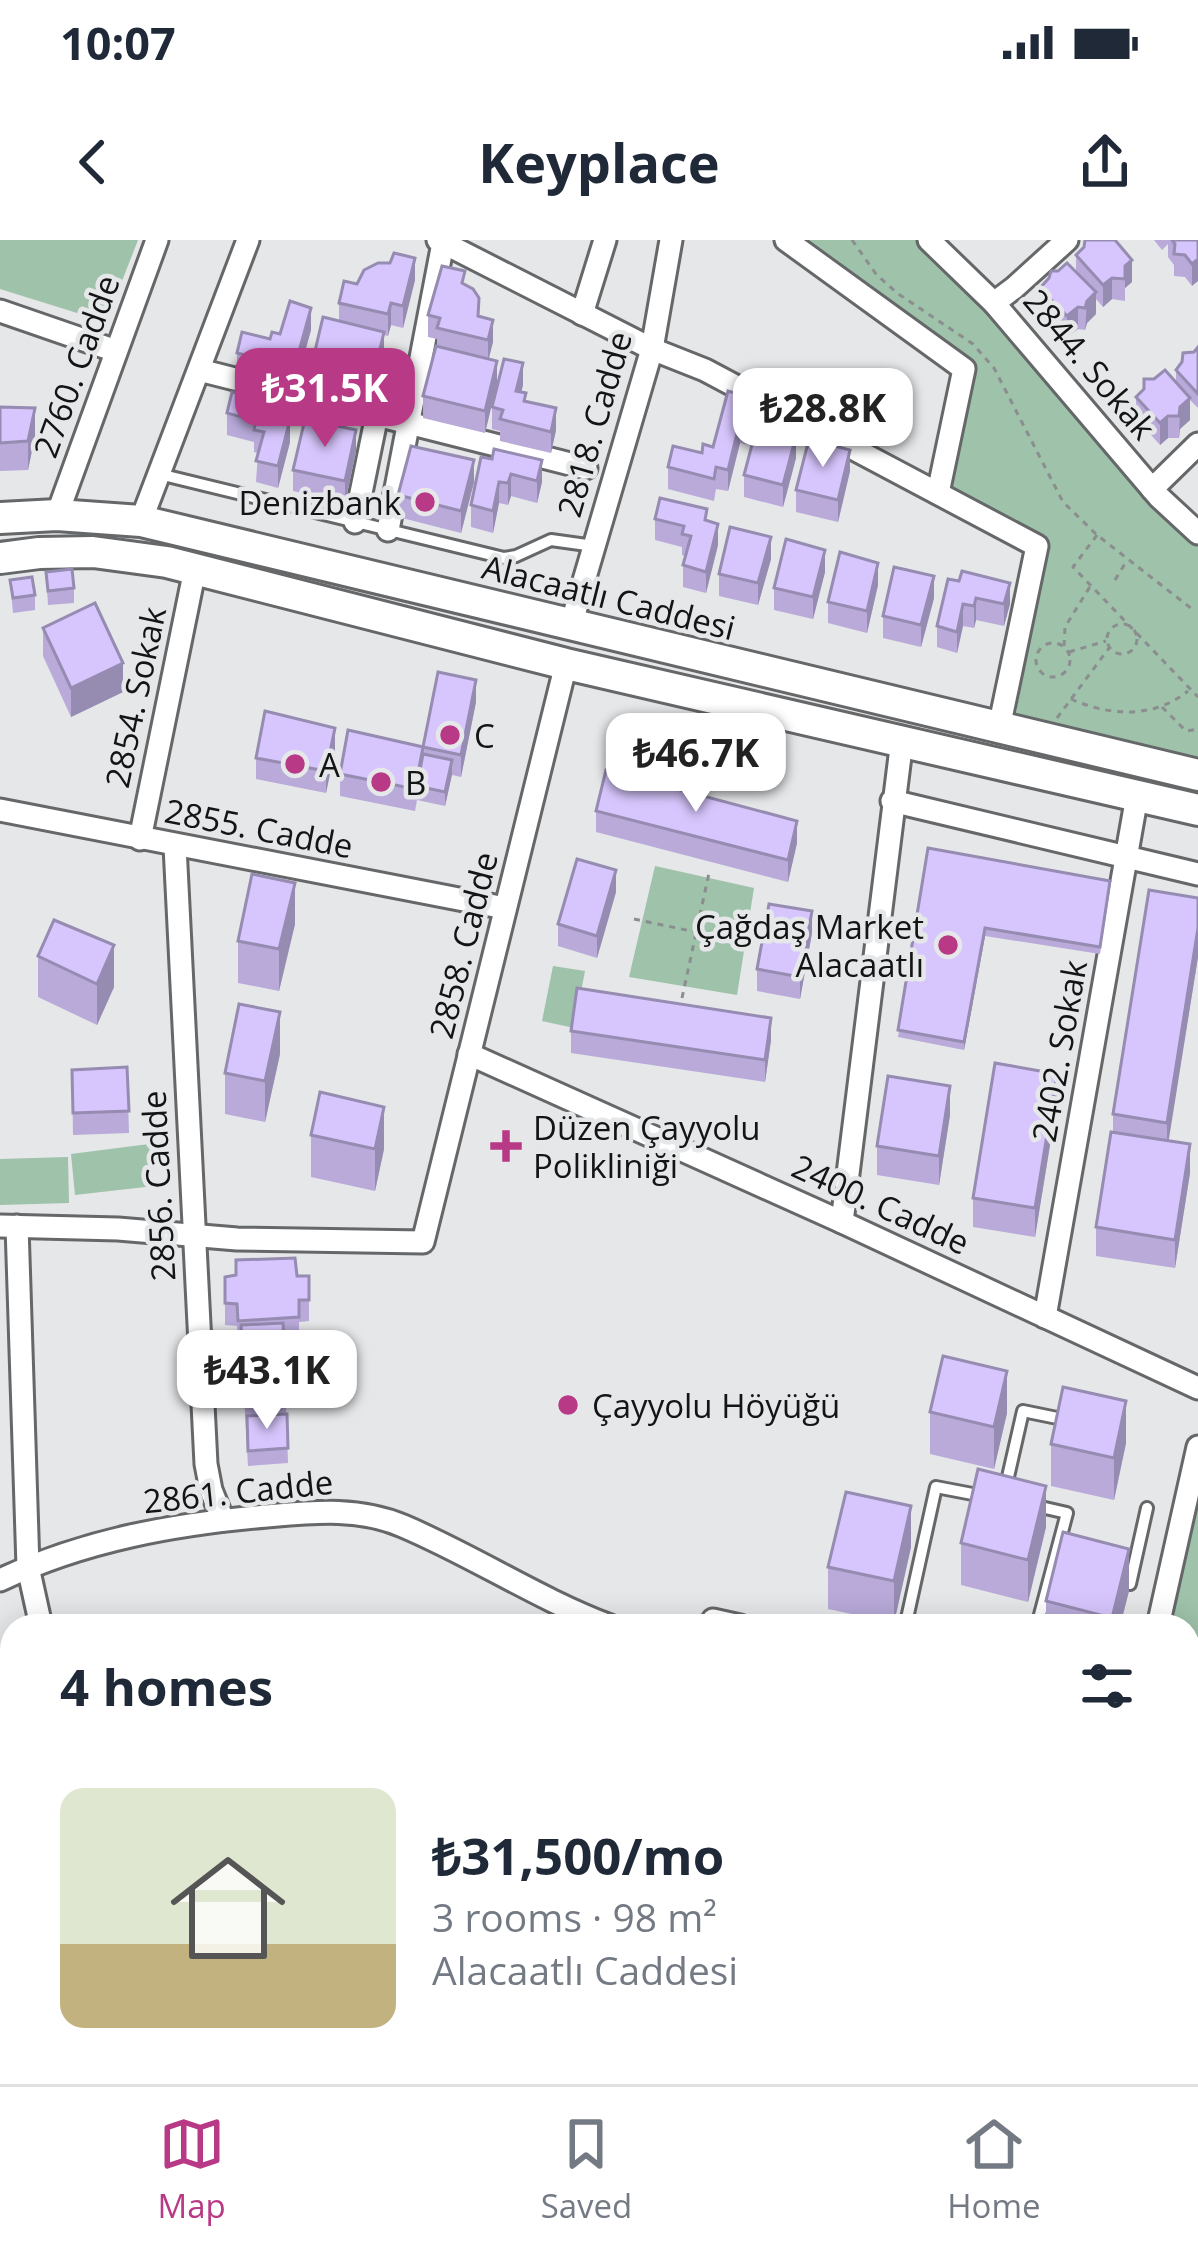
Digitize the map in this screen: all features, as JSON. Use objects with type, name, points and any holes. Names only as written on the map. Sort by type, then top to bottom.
[{"type":"main road","name":"Alacaatlı Caddesi","points":[[0,518],[57,515],[141,521],[1198,775]]},
{"type":"main road","points":[[0,558],[93,552],[195,569],[566,664],[1198,810]]},
{"type":"street","name":"2760. Cadde","points":[[57,515],[157,240]]},
{"type":"street","points":[[141,521],[248,240]]},
{"type":"street","points":[[582,314],[605,240]]},
{"type":"street","name":"2818. Cadde","points":[[571,625],[652,350],[671,240]]},
{"type":"street","points":[[786,240],[964,369],[938,493]]},
{"type":"street","name":"2844. Sokak","points":[[928,240],[994,302],[1152,489],[1198,533]]},
{"type":"street","points":[[994,302],[1067,240]]},
{"type":"street","points":[[388,530],[440,241],[652,350],[705,370],[1037,546],[999,728]]},
{"type":"street","points":[[0,311],[116,351]]},
{"type":"street","points":[[199,370],[586,468]]},
{"type":"street","points":[[355,522],[376,416]]},
{"type":"street","points":[[1152,489],[1198,444]]},
{"type":"street","points":[[369,449],[403,456]]},
{"type":"street","name":"2854. Sokak","points":[[140,839],[195,569]]},
{"type":"street","name":"2858. Cadde","points":[[193,1235],[423,1242],[566,664]]},
{"type":"street","points":[[842,1222],[902,740]]},
{"type":"street","name":"2402. Sokak","points":[[1045,1317],[1137,796]]},
{"type":"street","points":[[892,801],[1198,874]]},
{"type":"street","name":"2855. Cadde","points":[[0,810],[506,908]]},
{"type":"street","name":"2856. Cadde","points":[[175,846],[206,1464],[223,1520]]},
{"type":"street","name":"2400. Cadde","points":[[470,1054],[1198,1388]]},
{"type":"street","points":[[38,1614],[28,1567],[9,1226],[193,1235]]},
{"type":"street","points":[[1161,1614],[1198,1447]]},
{"type":"street","name":"2861. Cadde","points":[[0,1580],[106,1540],[190,1523],[357,1513],[400,1525],[581,1614]]},
{"type":"lane","points":[[159,474],[503,558],[550,540],[594,546]]},
{"type":"lane","points":[[909,1614],[936,1487],[1003,1499],[1023,1411],[1084,1424]]},
{"type":"lane","points":[[1024,1504],[1067,1513],[1040,1614]]},
{"type":"lane","points":[[1091,1576],[1130,1584],[1147,1508]]},
{"type":"lane","points":[[1052,1569],[1072,1572]]},
{"type":"path","points":[[852,240],[886,284],[973,344],[994,368],[1055,490],[1071,511],[1192,609]]},
{"type":"path","points":[[1097,535],[1073,567],[1198,697]]},
{"type":"path","points":[[1114,580],[1127,560]]},
{"type":"path","points":[[1090,586],[1065,627],[1066,650],[1069,663],[1064,672],[1048,676],[1040,670],[1036,654],[1044,646],[1054,643],[1066,650],[1107,640]]},
{"type":"path","points":[[1118,624],[1133,628],[1138,641],[1133,650],[1120,655],[1109,648],[1109,630],[1118,624]]},
{"type":"path","points":[[1042,738],[1109,648]]},
{"type":"path","points":[[1071,699],[1097,710],[1133,713],[1174,703],[1191,689]]},
{"type":"path","points":[[1160,706],[1186,731],[1198,729]]},
{"type":"path","points":[[682,998],[709,873]]},
{"type":"path","points":[[634,919],[753,944]]},
{"type":"green space","points":[[0,240],[138,240],[106,322],[0,289]]},
{"type":"green space","points":[[791,240],[917,240],[988,313],[1131,477],[1198,542],[1198,760],[1015,718],[1048,542],[947,489],[974,365]]},
{"type":"green space","points":[[655,866],[754,888],[737,995],[629,977]]},
{"type":"green space","points":[[553,966],[585,971],[574,1028],[542,1021]]},
{"type":"green space","points":[[149,1144],[154,1186],[75,1195],[71,1154]]},
{"type":"green space","points":[[68,1157],[69,1203],[0,1205],[0,1159]]},
{"type":"green space","points":[[1198,1441],[1198,1614],[1162,1614]]},
{"type":"building","points":[[1085,240],[1115,240],[1132,260],[1125,266],[1125,279],[1112,278],[1103,285],[1076,255]]},
{"type":"building","points":[[1172,240],[1198,240],[1198,259],[1192,264],[1185,255],[1174,254]]},
{"type":"building","points":[[394,253],[415,258],[403,306],[391,303],[388,314],[339,303],[344,281],[357,284],[364,270],[390,263]]},
{"type":"building","points":[[1067,263],[1096,292],[1085,308],[1078,307],[1067,316],[1040,288],[1051,271]]},
{"type":"building","points":[[442,266],[465,271],[462,283],[479,298],[478,316],[493,320],[488,340],[437,328],[440,318],[428,315]]},
{"type":"building","points":[[290,301],[311,308],[298,355],[286,352],[283,364],[237,353],[242,332],[270,339],[272,332],[280,334]]},
{"type":"building","points":[[323,317],[384,332],[372,383],[311,368]]},
{"type":"building","points":[[436,346],[497,361],[485,411],[423,396]]},
{"type":"building","points":[[1198,347],[1198,394],[1176,370],[1183,353]]},
{"type":"building","points":[[504,359],[523,363],[516,391],[526,393],[524,401],[556,408],[551,432],[500,419],[503,410],[492,407]]},
{"type":"building","points":[[1165,370],[1190,398],[1180,407],[1179,416],[1168,416],[1160,423],[1136,397],[1144,389],[1144,379],[1154,379]]},
{"type":"building","points":[[728,391],[765,402],[757,426],[740,421],[728,470],[716,467],[714,479],[668,467],[673,446],[702,453],[703,444],[713,447]]},
{"type":"building","points":[[232,392],[281,405],[279,417],[290,420],[278,466],[256,461],[264,432],[254,430],[256,421],[227,413]]},
{"type":"building","points":[[0,407],[35,408],[28,441],[0,443]]},
{"type":"building","points":[[305,419],[356,430],[345,481],[293,470]]},
{"type":"building","points":[[757,426],[796,436],[783,485],[744,475]]},
{"type":"building","points":[[809,439],[850,450],[838,500],[796,490]]},
{"type":"building","points":[[411,446],[474,460],[461,511],[398,495]]},
{"type":"building","points":[[494,449],[542,460],[537,481],[511,474],[508,483],[499,482],[493,511],[471,505],[481,457],[492,459]]},
{"type":"building","points":[[660,498],[707,509],[705,520],[718,524],[706,572],[683,565],[691,536],[682,534],[684,526],[655,519]]},
{"type":"building","points":[[730,527],[771,537],[758,583],[719,574]]},
{"type":"building","points":[[786,539],[825,550],[813,597],[774,588]]},
{"type":"building","points":[[840,552],[878,563],[867,611],[828,602]]},
{"type":"building","points":[[894,567],[934,576],[921,625],[883,616]]},
{"type":"building","points":[[72,569],[74,588],[48,591],[46,572]]},
{"type":"building","points":[[962,571],[1010,583],[1004,604],[976,598],[974,606],[963,604],[957,632],[937,626],[948,579],[959,581]]},
{"type":"building","points":[[32,577],[35,595],[13,598],[10,580]]},
{"type":"building","points":[[95,603],[123,663],[71,688],[43,628]]},
{"type":"building","name":"C","points":[[438,672],[476,680],[461,755],[423,747]]},
{"type":"building","points":[[265,711],[335,728],[326,771],[256,758]]},
{"type":"building","points":[[348,730],[423,747],[415,789],[340,774]]},
{"type":"building","points":[[423,754],[452,760],[445,792],[417,786]]},
{"type":"building","points":[[606,770],[797,821],[788,860],[596,811]]},
{"type":"building","name":"Çağdaş Market Alacaatlı","points":[[928,848],[1110,881],[1100,947],[985,928],[964,1042],[898,1030]]},
{"type":"building","points":[[577,859],[616,870],[597,936],[558,924]]},
{"type":"building","points":[[252,874],[295,883],[279,949],[238,941]]},
{"type":"building","points":[[1149,890],[1198,898],[1198,928],[1167,1123],[1113,1114]]},
{"type":"building","points":[[769,904],[812,911],[800,977],[757,969]]},
{"type":"building","points":[[54,920],[114,945],[97,984],[38,956]]},
{"type":"building","points":[[577,988],[771,1018],[765,1060],[571,1031]]},
{"type":"building","points":[[239,1004],[280,1012],[265,1081],[225,1073]]},
{"type":"building","points":[[995,1063],[1057,1074],[1035,1208],[973,1198]]},
{"type":"building","points":[[127,1067],[129,1111],[73,1113],[72,1070]]},
{"type":"building","points":[[888,1076],[950,1086],[939,1156],[877,1146]]},
{"type":"building","points":[[320,1092],[384,1107],[375,1149],[311,1135]]},
{"type":"building","points":[[1111,1132],[1190,1144],[1175,1240],[1096,1227]]},
{"type":"building","points":[[295,1258],[297,1276],[309,1276],[309,1300],[299,1300],[299,1317],[238,1321],[237,1304],[225,1303],[225,1277],[236,1275],[236,1260]]},
{"type":"building","points":[[283,1323],[285,1361],[243,1363],[241,1325]]},
{"type":"building","points":[[943,1356],[1007,1371],[994,1427],[930,1412]]},
{"type":"building","points":[[286,1365],[288,1402],[246,1404],[244,1369]]},
{"type":"building","points":[[1063,1387],[1126,1401],[1114,1458],[1051,1444]]},
{"type":"building","points":[[287,1414],[288,1448],[248,1451],[247,1416]]},
{"type":"building","points":[[978,1469],[1046,1486],[1028,1560],[961,1543]]},
{"type":"building","points":[[846,1492],[911,1506],[894,1581],[828,1567]]},
{"type":"building","points":[[1063,1532],[1129,1549],[1113,1614],[1046,1601]]},
{"type":"place","name":"Denizbank","points":[[425,502]]},
{"type":"place","name":"C","points":[[450,735]]},
{"type":"place","name":"A","points":[[295,764]]},
{"type":"place","name":"B","points":[[381,782]]},
{"type":"place","name":"Çağdaş Market Alacaatlı","points":[[948,945]]},
{"type":"place","name":"Düzen Çayyolu Polikliniği","points":[[506,1146]]},
{"type":"place","name":"Çayyolu Höyüğü","points":[[568,1405]]}]
